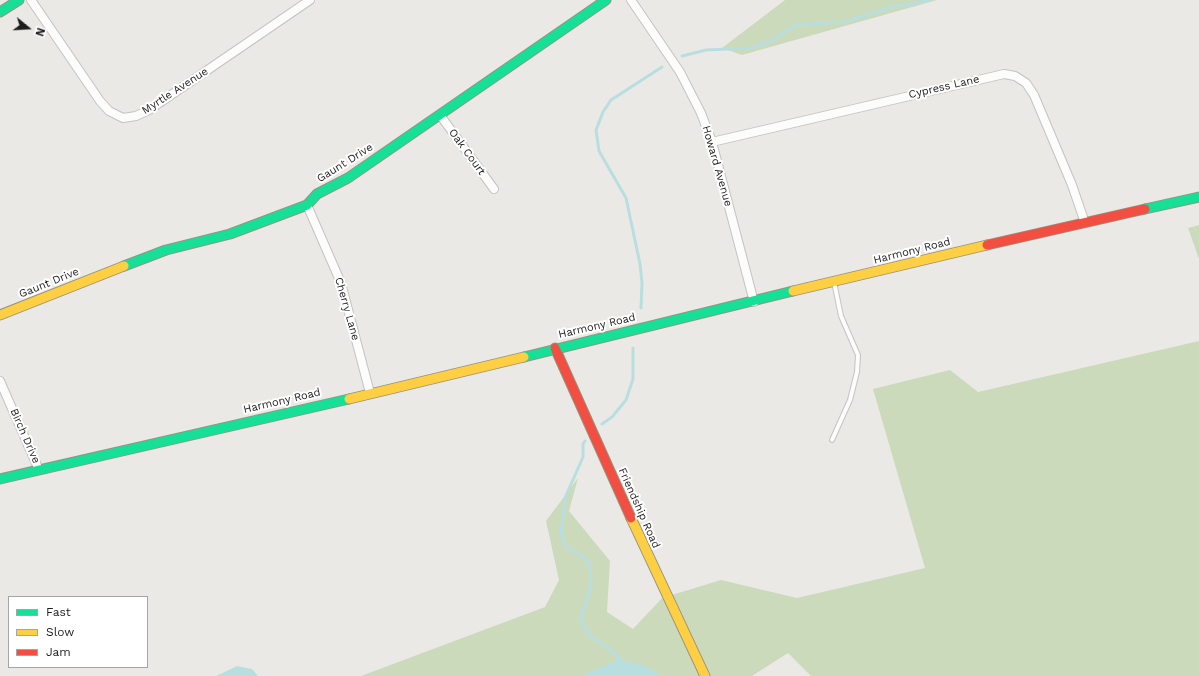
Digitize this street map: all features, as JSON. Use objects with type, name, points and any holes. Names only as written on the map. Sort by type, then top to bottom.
[{"type":"main road","points":[[0,12],[18,0]]},
{"type":"main road","name":"Gaunt Drive","points":[[0,315],[166,250],[230,234],[307,205],[317,194],[348,178],[606,0]]},
{"type":"main road","name":"Harmony Road","points":[[0,479],[1199,197]]},
{"type":"main road","name":"Friendship Road","points":[[555,348],[653,568],[705,676]]},
{"type":"street","name":"Myrtle Avenue","points":[[31,0],[100,101],[109,111],[123,118],[136,116],[149,110],[310,0]]},
{"type":"street","name":"Howard Avenue","points":[[631,0],[680,72],[701,113],[712,142],[754,302]]},
{"type":"street","name":"Cypress Lane","points":[[712,142],[1004,74],[1016,76],[1026,83],[1034,95],[1062,158],[1085,223]]},
{"type":"street","name":"Oak Court","points":[[440,115],[494,189]]},
{"type":"street","name":"Cherry Lane","points":[[307,205],[341,283],[370,393]]},
{"type":"street","name":"Birch Drive","points":[[0,381],[39,470]]},
{"type":"lane","points":[[832,440],[850,400],[857,372],[858,355],[841,316],[834,282]]},
{"type":"green space","points":[[785,0],[937,0],[742,55],[722,48]]},
{"type":"green space","points":[[1199,225],[1199,259],[1188,228]]},
{"type":"green space","points":[[1199,341],[1199,676],[811,676],[788,653],[752,676],[361,676],[545,607],[559,580],[546,521],[578,478],[569,511],[610,561],[607,612],[633,629],[662,598],[721,580],[797,598],[925,568],[873,389],[950,370],[978,392]]},
{"type":"water","points":[[617,660],[643,665],[655,671],[660,676],[581,676]]},
{"type":"water","points":[[237,666],[252,669],[258,676],[216,676]]},
{"type":"waterway","points":[[682,56],[706,50],[751,48],[771,41],[796,25],[844,22],[892,7],[930,0]]},
{"type":"waterway","points":[[641,308],[642,283],[640,264],[626,198],[599,151],[596,130],[603,112],[611,100],[662,67]]},
{"type":"waterway","points":[[602,424],[612,417],[626,400],[633,379],[633,348]]},
{"type":"waterway","points":[[585,441],[583,444],[583,457],[565,498],[561,535],[567,548],[584,557],[590,564],[591,586],[583,611],[581,620],[582,624],[592,637],[616,654],[623,662]]},
{"type":"traffic: fast","points":[[0,12],[19,0]]},
{"type":"traffic: fast","points":[[124,266],[166,250],[230,234],[307,205],[317,194],[348,178],[606,0]]},
{"type":"traffic: fast","points":[[1145,209],[1199,197]]},
{"type":"traffic: fast","points":[[524,357],[793,291]]},
{"type":"traffic: fast","points":[[0,479],[349,399]]},
{"type":"traffic: slow","points":[[793,291],[987,245]]},
{"type":"traffic: slow","points":[[0,315],[124,266]]},
{"type":"traffic: slow","points":[[349,399],[524,357]]},
{"type":"traffic: slow","points":[[631,518],[705,676]]},
{"type":"traffic: jam","points":[[987,245],[1145,209]]},
{"type":"traffic: jam","points":[[555,348],[631,518]]}]
